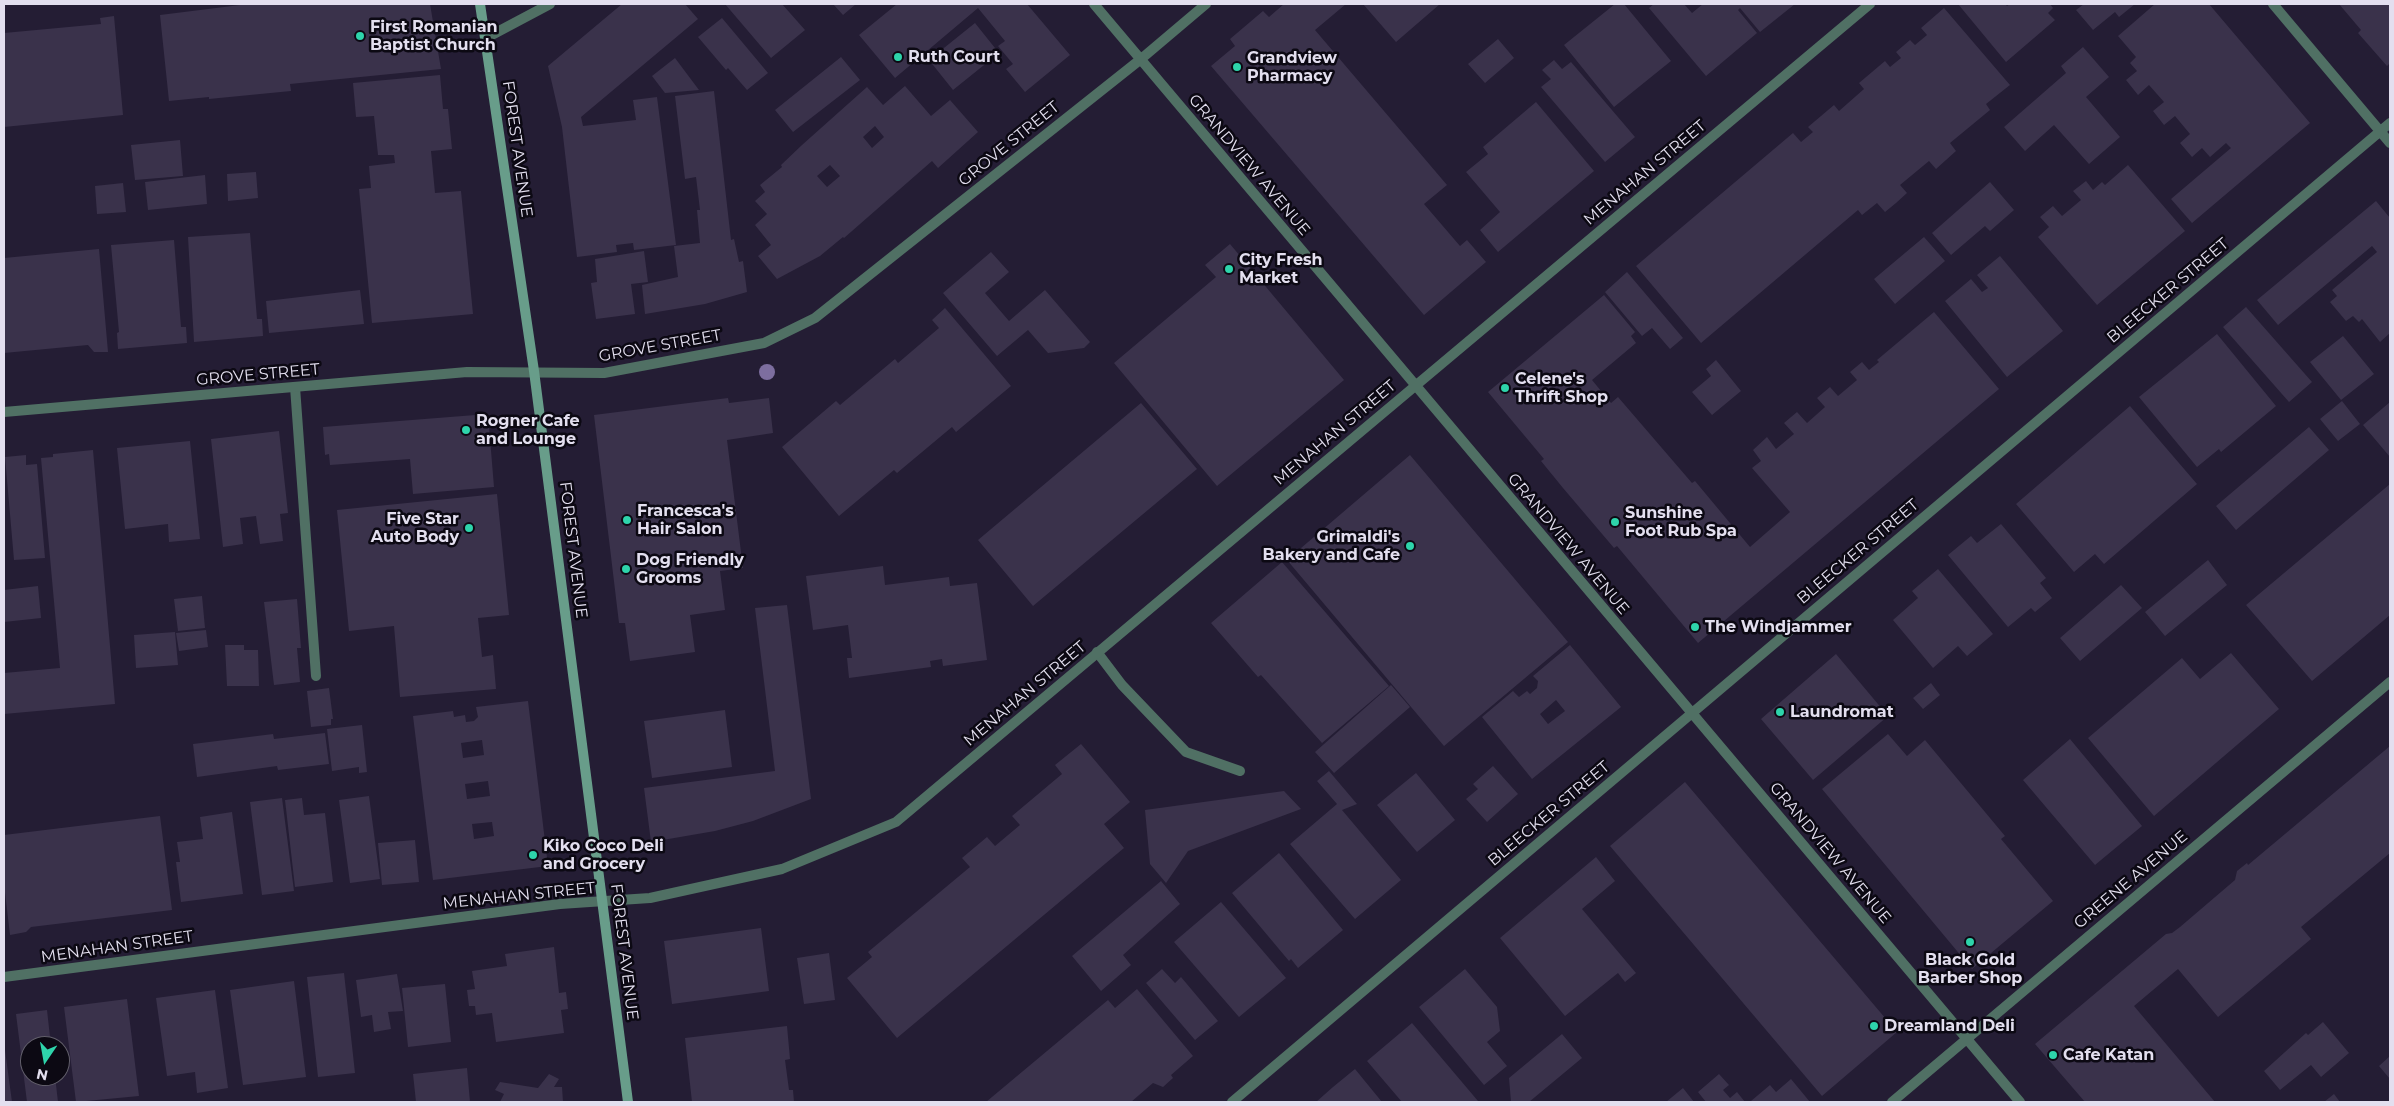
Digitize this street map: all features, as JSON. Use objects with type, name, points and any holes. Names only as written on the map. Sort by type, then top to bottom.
[{"type":"street","name":"FOREST AVENUE","points":[[480,4],[534,371],[628,1102]]},
{"type":"street","points":[[486,38],[550,4]]},
{"type":"street","name":"GRANDVIEW AVENUE","points":[[1094,4],[2020,1102]]},
{"type":"street","name":"GROVE STREET","points":[[4,412],[467,372],[604,373],[764,342],[816,318],[1206,4]]},
{"type":"street","name":"MENAHAN STREET","points":[[4,978],[560,904],[650,898],[782,870],[896,822],[1870,4]]},
{"type":"street","points":[[2273,4],[2390,143]]},
{"type":"street","name":"BLEECKER STREET","points":[[1232,1102],[2390,123]]},
{"type":"street","points":[[295,386],[316,676]]},
{"type":"street","points":[[1097,652],[1122,684],[1186,752],[1240,771]]},
{"type":"street","name":"GREENE AVENUE","points":[[1892,1102],[2390,682]]},
{"type":"building","points":[[248,4],[430,4],[441,69],[290,84],[291,91],[169,101],[160,15]]},
{"type":"building","points":[[622,4],[685,4],[698,19],[581,117],[583,126],[636,120],[633,100],[657,97],[676,245],[634,250],[633,243],[616,245],[617,252],[577,257],[562,127],[548,66]]},
{"type":"building","points":[[725,4],[782,4],[805,30],[771,58]]},
{"type":"building","points":[[833,4],[856,4],[843,15]]},
{"type":"building","points":[[897,4],[1027,4],[1070,55],[1025,92],[1006,69],[1013,64],[998,46],[1005,41],[978,8],[895,78],[859,35]]},
{"type":"building","points":[[1284,4],[1346,4],[1315,30],[1447,185],[1424,204],[1460,246],[1467,240],[1486,262],[1424,315],[1211,66],[1235,46],[1230,39],[1263,11],[1269,17]]},
{"type":"building","points":[[1363,4],[1440,4],[1396,42]]},
{"type":"building","points":[[1615,4],[1624,4],[1671,61],[1614,107],[1564,45]]},
{"type":"building","points":[[1654,4],[1684,4],[1692,13],[1703,4],[1795,4],[1760,32],[1740,8],[1738,10],[1757,33],[1706,76],[1649,8]]},
{"type":"building","points":[[1958,4],[2005,4],[2007,6],[2010,4],[2050,4],[2053,8],[2048,13],[2055,20],[2006,62]]},
{"type":"building","points":[[2084,4],[2135,4],[2119,17],[2115,12],[2093,30],[2076,10]]},
{"type":"building","points":[[2155,4],[2209,4],[2310,123],[2192,223],[2171,199],[2231,148],[2226,143],[2210,157],[2202,148],[2192,157],[2180,143],[2190,134],[2175,116],[2164,125],[2153,111],[2164,102],[2149,85],[2138,95],[2126,80],[2137,71],[2130,63],[2136,57],[2118,36]]},
{"type":"building","points":[[2339,4],[2390,4],[2390,63],[2387,66],[2358,33],[2361,30]]},
{"type":"building","points":[[1944,8],[2010,85],[1986,104],[1990,110],[1950,143],[1956,151],[1936,169],[1929,161],[1900,185],[1907,193],[1896,203],[1885,212],[1877,203],[1862,215],[1858,210],[1701,343],[1636,266],[1793,133],[1801,142],[1813,132],[1808,127],[1834,105],[1839,111],[1864,89],[1859,83],[1885,61],[1890,67],[1901,58],[1896,52],[1910,40],[1915,45],[1927,35],[1921,28]]},
{"type":"building","points":[[114,16],[123,115],[4,127],[4,33],[101,24],[100,18]]},
{"type":"building","points":[[722,18],[768,73],[747,90],[728,68],[726,70],[698,37]]},
{"type":"building","points":[[975,23],[999,53],[953,90],[929,60]]},
{"type":"building","points":[[1498,39],[1514,58],[1485,83],[1468,64]]},
{"type":"building","points":[[2083,47],[2109,77],[2086,97],[2120,137],[2089,164],[2054,125],[2025,151],[2004,127],[2066,73],[2061,66]]},
{"type":"building","points":[[841,57],[860,80],[793,132],[775,110]]},
{"type":"building","points":[[675,58],[699,90],[665,93],[652,76]]},
{"type":"building","points":[[1554,60],[1562,69],[1571,62],[1635,137],[1605,162],[1541,87],[1551,79],[1542,70]]},
{"type":"building","points":[[440,75],[443,109],[448,109],[452,149],[431,151],[435,193],[461,191],[473,314],[372,323],[359,189],[371,188],[369,166],[395,163],[394,155],[378,155],[374,116],[356,117],[353,83]]},
{"type":"building","points":[[905,86],[931,116],[950,100],[978,132],[938,168],[932,161],[844,238],[820,256],[777,279],[758,256],[771,245],[755,225],[767,214],[755,201],[765,192],[760,185],[782,167],[781,165],[802,145],[867,87],[883,105]],"holes":[[[875,126],[884,137],[872,148],[863,137]],[[830,165],[840,176],[827,187],[817,176]]]},
{"type":"building","points":[[714,91],[731,240],[734,239],[739,262],[743,261],[747,292],[705,304],[645,314],[642,285],[678,277],[674,246],[700,243],[697,210],[700,210],[696,177],[685,179],[675,96]]},
{"type":"building","points":[[1536,102],[1594,171],[1498,252],[1480,230],[1500,212],[1466,172],[1488,154],[1483,147]]},
{"type":"building","points":[[180,140],[183,176],[135,180],[131,145]]},
{"type":"building","points":[[2128,165],[2185,231],[2097,305],[2038,237],[2049,227],[2040,217],[2053,206],[2062,216],[2081,200],[2073,191],[2086,181],[2093,190],[2102,182],[2105,185]]},
{"type":"building","points":[[256,172],[258,198],[228,201],[227,174]]},
{"type":"building","points":[[205,175],[207,204],[148,210],[145,182]]},
{"type":"building","points":[[1990,182],[2014,210],[1990,231],[1985,226],[1951,255],[1932,233]]},
{"type":"building","points":[[123,183],[126,212],[97,214],[95,186]]},
{"type":"building","points":[[2376,201],[2390,218],[2390,333],[2380,342],[2362,319],[2359,322],[2353,316],[2346,321],[2330,302],[2337,296],[2332,290],[2377,252],[2372,246],[2278,325],[2257,300]]},
{"type":"building","points":[[250,233],[257,319],[262,319],[263,336],[194,342],[188,237]]},
{"type":"building","points":[[1924,237],[1945,261],[1895,304],[1874,279]]},
{"type":"building","points":[[174,240],[181,327],[186,327],[187,343],[118,349],[117,333],[119,332],[111,245]]},
{"type":"building","points":[[1230,244],[1344,380],[1217,486],[1114,363],[1216,277],[1205,265]]},
{"type":"building","points":[[99,249],[108,352],[94,352],[88,345],[4,353],[4,258]]},
{"type":"building","points":[[644,251],[648,282],[631,284],[635,314],[596,319],[591,283],[597,282],[595,259]]},
{"type":"building","points":[[991,252],[1009,272],[985,293],[1009,321],[1045,290],[1090,342],[1084,348],[1048,353],[1028,330],[997,356],[943,293]]},
{"type":"building","points":[[2000,256],[2063,331],[2007,377],[1945,301],[1971,279],[1982,292],[1988,288],[1977,275]]},
{"type":"building","points":[[1627,272],[1683,338],[1670,349],[1652,328],[1642,336],[1605,292]]},
{"type":"building","points":[[360,290],[364,324],[269,333],[266,301]]},
{"type":"building","points":[[1604,295],[1635,332],[1631,336],[1636,343],[1592,380],[1611,403],[1618,397],[1692,483],[1695,481],[1750,547],[1790,512],[1752,468],[1761,461],[1753,450],[1767,437],[1776,449],[1794,434],[1784,423],[1797,412],[1807,423],[1825,407],[1817,398],[1830,387],[1838,396],[1857,380],[1850,372],[1862,362],[1869,370],[1879,362],[1877,360],[1934,312],[1999,389],[1698,643],[1617,546],[1614,548],[1563,488],[1541,461],[1544,459],[1488,392]]},
{"type":"building","points":[[2246,307],[2312,382],[2289,402],[2223,327]]},
{"type":"building","points":[[945,308],[1011,386],[956,432],[952,427],[897,473],[894,470],[839,516],[782,447],[836,401],[840,405],[895,359],[898,363],[939,328],[932,320]]},
{"type":"building","points":[[2217,334],[2276,406],[2221,452],[2219,449],[2197,467],[2139,397]]},
{"type":"building","points":[[2343,336],[2374,374],[2341,400],[2310,362]]},
{"type":"building","points":[[1716,360],[1741,391],[1712,415],[1692,392],[1711,376],[1706,369]]},
{"type":"building","points":[[728,398],[729,403],[769,398],[773,433],[727,440],[743,568],[720,571],[725,610],[690,615],[695,652],[630,661],[625,623],[619,623],[594,415]]},
{"type":"building","points":[[2342,401],[2360,424],[2338,441],[2320,419]]},
{"type":"building","points":[[2390,402],[2390,457],[2363,425]]},
{"type":"building","points":[[1141,403],[1197,469],[1033,606],[978,540]]},
{"type":"building","points":[[2130,406],[2197,484],[2104,564],[2095,554],[2074,572],[2016,504]]},
{"type":"building","points":[[488,414],[494,487],[413,494],[410,459],[330,465],[329,454],[325,455],[323,427]]},
{"type":"building","points":[[2309,427],[2329,450],[2236,530],[2216,506]]},
{"type":"building","points":[[279,431],[288,513],[280,514],[283,541],[260,544],[256,516],[240,518],[243,544],[223,547],[211,439]]},
{"type":"building","points":[[190,441],[200,539],[169,542],[168,524],[125,529],[117,448]]},
{"type":"building","points":[[93,450],[115,704],[4,714],[4,673],[60,668],[41,458],[53,457],[53,454]]},
{"type":"building","points":[[26,455],[26,465],[37,464],[45,558],[14,560],[5,457]]},
{"type":"building","points":[[1410,455],[1568,642],[1444,746],[1287,560]]},
{"type":"building","points":[[2390,484],[2390,615],[2312,681],[2246,605]]},
{"type":"building","points":[[497,494],[509,615],[478,618],[482,657],[493,655],[496,689],[400,697],[394,626],[349,631],[337,510]]},
{"type":"building","points":[[2001,524],[2046,578],[2040,583],[2052,598],[2035,612],[2031,608],[2008,627],[1948,555],[1971,536],[1977,543]]},
{"type":"building","points":[[2208,560],[2227,585],[2165,636],[2145,612]]},
{"type":"building","points":[[1282,562],[1389,686],[1322,743],[1261,675],[1258,677],[1211,623]]},
{"type":"building","points":[[883,566],[885,585],[949,577],[950,586],[977,583],[987,660],[943,666],[942,659],[930,661],[931,667],[849,678],[847,658],[852,658],[848,625],[813,630],[806,576]]},
{"type":"building","points":[[1938,569],[1993,634],[1967,656],[1958,646],[1933,668],[1893,620],[1918,598],[1912,591]]},
{"type":"building","points":[[2121,585],[2142,608],[2080,661],[2060,638]]},
{"type":"building","points":[[38,586],[41,618],[4,622],[4,590]]},
{"type":"building","points":[[202,596],[205,628],[178,631],[174,599]]},
{"type":"building","points":[[297,599],[301,648],[297,648],[300,682],[274,685],[264,602]]},
{"type":"building","points":[[787,605],[811,799],[753,821],[715,831],[651,842],[644,788],[775,771],[755,608]]},
{"type":"building","points":[[206,630],[208,647],[179,651],[176,633]]},
{"type":"building","points":[[175,632],[178,665],[136,668],[134,635]]},
{"type":"building","points":[[225,645],[244,645],[244,650],[258,650],[259,686],[227,686]]},
{"type":"building","points":[[1570,645],[1621,707],[1532,779],[1482,717],[1513,691],[1519,697],[1527,691],[1530,694],[1537,688],[1538,681],[1533,676]],"holes":[[[1556,700],[1565,711],[1548,724],[1540,714]]]},
{"type":"building","points":[[2231,653],[2279,709],[2154,816],[2088,738],[2182,658],[2200,679]]},
{"type":"building","points":[[1836,654],[1888,716],[1813,780],[1761,719]]},
{"type":"building","points":[[1931,683],[1940,695],[1923,709],[1913,698]]},
{"type":"building","points":[[1391,685],[1410,707],[1334,773],[1315,752]]},
{"type":"building","points":[[329,688],[333,719],[331,719],[331,725],[311,727],[307,691]]},
{"type":"building","points":[[528,701],[548,866],[433,880],[413,716],[453,711],[454,717],[465,715],[466,722],[474,721],[478,717],[476,707]],"holes":[[[482,740],[484,755],[463,758],[461,743]],[[488,781],[490,796],[467,799],[465,784]],[[492,822],[494,836],[474,839],[472,824]]]},
{"type":"building","points":[[725,710],[732,767],[652,778],[644,721]]},
{"type":"building","points":[[362,725],[367,772],[359,773],[359,767],[332,771],[327,729]]},
{"type":"building","points":[[325,733],[329,764],[278,770],[277,766],[197,777],[193,744],[273,734],[274,739]]},
{"type":"building","points":[[1888,734],[1907,756],[1925,740],[2005,836],[2001,839],[2053,901],[1972,969],[1822,789]]},
{"type":"building","points":[[2070,739],[2142,826],[2095,865],[2023,780]]},
{"type":"building","points":[[1081,744],[1130,802],[1104,824],[1124,848],[897,1038],[847,978],[872,957],[868,952],[970,867],[962,858],[987,837],[995,846],[1020,825],[1012,816],[1062,774],[1055,765]]},
{"type":"building","points":[[2390,746],[2390,853],[2301,927],[2311,939],[2218,1017],[2178,969],[2134,1006],[2215,1102],[2085,1102],[2035,1044],[2166,934],[2172,933],[2180,927],[2235,880],[2237,871],[2247,863],[2248,865]]},
{"type":"building","points":[[1493,766],[1518,794],[1487,822],[1466,799],[1478,789],[1473,784]]},
{"type":"building","points":[[1329,771],[1357,804],[1342,810],[1401,880],[1355,919],[1290,844],[1337,804],[1317,781]]},
{"type":"building","points":[[1416,773],[1455,820],[1417,852],[1377,805]]},
{"type":"building","points":[[1685,782],[1897,1032],[1822,1096],[1610,846]]},
{"type":"building","points":[[1284,791],[1301,809],[1188,851],[1166,883],[1150,864],[1145,810]]},
{"type":"building","points":[[369,796],[380,879],[350,883],[339,800]]},
{"type":"building","points":[[282,798],[294,891],[262,895],[250,802]]},
{"type":"building","points":[[302,798],[304,815],[325,813],[333,882],[295,887],[285,800]]},
{"type":"building","points":[[232,812],[243,894],[181,902],[176,862],[180,862],[177,842],[203,839],[200,817]]},
{"type":"building","points":[[160,816],[172,910],[31,927],[26,932],[10,935],[4,884],[4,835]]},
{"type":"building","points":[[415,840],[419,882],[382,885],[378,843]]},
{"type":"building","points":[[1279,853],[1343,930],[1298,968],[1291,959],[1289,961],[1232,893]]},
{"type":"building","points":[[1596,857],[1615,881],[1582,909],[1636,973],[1625,982],[1618,973],[1565,1016],[1500,938]]},
{"type":"building","points":[[1161,881],[1180,904],[1123,955],[1131,965],[1101,991],[1072,956]]},
{"type":"building","points":[[1221,902],[1286,978],[1239,1017],[1174,942]]},
{"type":"building","points":[[761,928],[769,991],[672,1004],[664,941]]},
{"type":"building","points":[[554,947],[559,993],[566,992],[568,1009],[561,1010],[564,1033],[496,1042],[492,1013],[476,1015],[475,1006],[469,1006],[467,990],[475,989],[472,971],[507,966],[505,954]]},
{"type":"building","points":[[829,953],[835,1000],[804,1004],[797,958]]},
{"type":"building","points":[[1162,969],[1175,983],[1181,977],[1218,1021],[1195,1040],[1146,983]]},
{"type":"building","points":[[1465,969],[1497,1007],[1500,1031],[1487,1042],[1507,1066],[1484,1085],[1419,1007]]},
{"type":"building","points":[[344,973],[355,1073],[318,1077],[307,977]]},
{"type":"building","points":[[397,974],[403,1011],[388,1012],[391,1029],[374,1032],[372,1015],[361,1017],[356,980]]},
{"type":"building","points":[[294,981],[306,1077],[243,1085],[230,990]]},
{"type":"building","points":[[445,984],[451,1042],[408,1047],[402,988]]},
{"type":"building","points":[[1137,989],[1193,1056],[1171,1075],[1173,1078],[1163,1087],[1153,1083],[1131,1102],[986,1102],[1108,1000],[1115,1008]]},
{"type":"building","points":[[215,990],[228,1088],[197,1093],[195,1072],[167,1076],[156,998]]},
{"type":"building","points":[[127,999],[139,1096],[76,1102],[70,1054],[70,1036],[68,1036],[64,1007]]},
{"type":"building","points":[[47,1010],[50,1036],[20,1036],[20,1046],[16,1014]]},
{"type":"building","points":[[2323,1022],[2349,1053],[2321,1077],[2311,1065],[2280,1090],[2264,1071],[2306,1033],[2308,1035]]},
{"type":"building","points":[[1412,1023],[1478,1101],[1402,1102],[1367,1061]]},
{"type":"building","points":[[787,1026],[790,1059],[785,1060],[789,1090],[793,1090],[794,1102],[692,1102],[685,1038]]},
{"type":"building","points":[[1562,1034],[1582,1058],[1529,1102],[1511,1102],[1509,1078]]},
{"type":"building","points":[[5,1050],[12,1102],[4,1102]]},
{"type":"building","points":[[2390,1056],[2390,1079],[2379,1066]]},
{"type":"building","points":[[467,1068],[470,1102],[416,1102],[413,1074]]},
{"type":"building","points":[[1355,1069],[1382,1102],[1316,1102],[1333,1087]]},
{"type":"building","points":[[549,1074],[559,1079],[554,1087],[562,1087],[563,1102],[500,1102],[504,1094],[495,1090],[500,1082],[538,1088]]},
{"type":"building","points":[[1719,1074],[1729,1085],[1723,1090],[1730,1098],[1737,1092],[1745,1102],[1706,1102],[1698,1092]]},
{"type":"building","points":[[1791,1079],[1810,1102],[1751,1101],[1770,1085],[1776,1092]]},
{"type":"building","points":[[25,1086],[56,1086],[58,1102],[27,1102]]},
{"type":"building","points":[[1683,1088],[1694,1102],[1666,1102]]},
{"type":"building","points":[[2334,1094],[2340,1102],[2324,1102]]},
{"type":"place","name":"First Romanian Baptist Church","points":[[360,36]]},
{"type":"place","name":"Ruth Court","points":[[898,57]]},
{"type":"place","name":"Grandview Pharmacy","points":[[1237,67]]},
{"type":"place","name":"City Fresh Market","points":[[1229,269]]},
{"type":"place","name":"Celene's Thrift Shop","points":[[1505,388]]},
{"type":"place","name":"Rogner Cafe and Lounge","points":[[466,430]]},
{"type":"place","name":"Francesca's Hair Salon","points":[[627,520]]},
{"type":"place","name":"Sunshine Foot Rub Spa","points":[[1615,522]]},
{"type":"place","name":"Five Star Auto Body","points":[[469,528]]},
{"type":"place","name":"Grimaldi's Bakery and Cafe","points":[[1410,546]]},
{"type":"place","name":"Dog Friendly Grooms","points":[[626,569]]},
{"type":"place","name":"The Windjammer","points":[[1695,627]]},
{"type":"place","name":"Laundromat","points":[[1780,712]]},
{"type":"place","name":"Kiko Coco Deli and Grocery","points":[[533,855]]},
{"type":"place","name":"Black Gold Barber Shop","points":[[1970,942]]},
{"type":"place","name":"Dreamland Deli","points":[[1874,1026]]},
{"type":"place","name":"Cafe Katan","points":[[2053,1055]]}]
